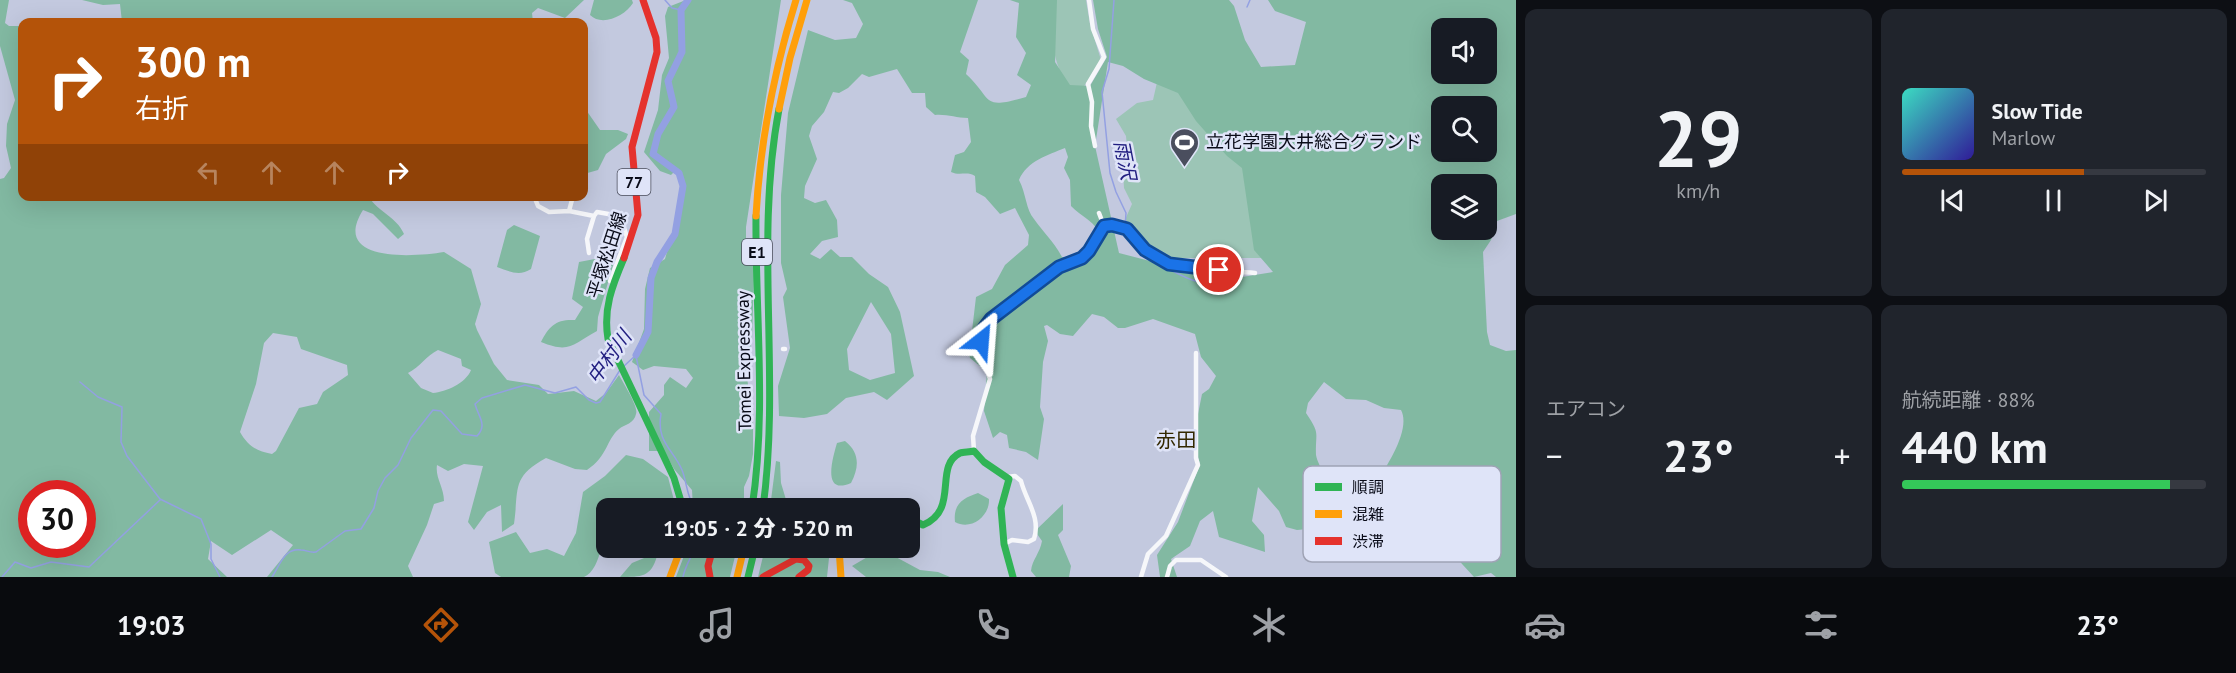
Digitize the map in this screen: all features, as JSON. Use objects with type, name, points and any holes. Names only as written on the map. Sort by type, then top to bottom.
[{"type":"main road","name":"平塚松田線","points":[[643,0],[656,38],[657,52],[630,160],[638,213],[631,243],[605,307],[604,321],[608,339],[674,478],[680,498]]},
{"type":"main road","name":"Tomei Expressway","points":[[753,498],[762,412],[756,245],[758,181],[772,84],[796,0]]},
{"type":"main road","name":"Tomei Expressway","points":[[764,498],[770,459],[773,404],[767,235],[770,174],[774,136],[787,70],[807,0]]},
{"type":"main road","points":[[920,524],[923,525],[936,520],[941,513],[950,462],[960,453],[974,452],[1010,482],[1001,508],[1004,544],[1013,577]]},
{"type":"main road","points":[[668,577],[677,558]]},
{"type":"main road","points":[[710,558],[708,567],[710,577]]},
{"type":"main road","points":[[736,577],[741,558]]},
{"type":"main road","points":[[748,577],[753,558]]},
{"type":"main road","points":[[840,558],[841,577]]},
{"type":"main road","points":[[763,577],[796,559],[804,560],[809,566],[800,577]]},
{"type":"street","points":[[1089,0],[1093,29],[1104,57],[1088,84],[1092,102],[1091,126],[1095,146]]},
{"type":"street","points":[[536,201],[538,206],[546,211],[569,211],[594,216]]},
{"type":"street","points":[[569,211],[572,201]]},
{"type":"street","points":[[589,253],[587,239],[594,216],[597,212],[617,214],[623,220],[627,237],[609,281],[614,283]]},
{"type":"street","points":[[1099,213],[1104,226]]},
{"type":"street","points":[[1104,226],[1112,225],[1127,229],[1145,250],[1169,264],[1255,273]]},
{"type":"street","points":[[974,452],[973,436],[990,379],[981,353],[981,335],[984,327],[995,315],[1059,267],[1086,255],[1104,226]]},
{"type":"street","points":[[1142,577],[1148,554],[1166,536],[1198,465],[1196,458],[1196,353]]},
{"type":"street","points":[[1004,544],[1012,540],[1028,542],[1034,539],[1036,522],[1031,503],[1024,495],[1021,481],[1015,476],[1006,477]]},
{"type":"street","points":[[1167,577],[1170,567],[1176,560],[1198,559],[1210,564],[1226,577]]},
{"type":"green space","points":[[0,0],[9,0],[5,23],[9,26],[18,26],[18,201],[372,201],[397,223],[404,234],[398,239],[373,214],[363,210],[356,227],[358,240],[366,248],[396,255],[444,252],[471,269],[481,304],[475,324],[494,364],[507,380],[539,385],[548,394],[574,391],[596,401],[606,393],[619,375],[635,406],[635,417],[615,433],[603,454],[587,470],[575,469],[546,458],[527,471],[517,493],[514,524],[502,532],[501,505],[487,512],[474,530],[468,522],[483,466],[464,464],[448,471],[437,465],[444,501],[434,504],[408,566],[413,577],[267,577],[293,545],[271,530],[232,555],[211,541],[208,559],[227,577],[0,577],[0,179],[4,178],[11,168],[6,146],[7,124],[15,100],[0,46]],"holes":[[[273,333],[297,337],[301,349],[347,365],[348,375],[323,392],[317,404],[299,408],[276,451],[272,454],[253,447],[240,432],[256,384],[264,343]],[[438,350],[461,359],[462,366],[471,370],[465,379],[444,391],[433,393],[421,388],[408,373]]]},
{"type":"green space","points":[[82,0],[584,0],[565,18],[538,8],[532,13],[533,18],[122,18],[120,4],[103,5]]},
{"type":"green space","points":[[594,0],[632,0],[633,3],[619,16],[601,20],[590,15]]},
{"type":"green space","points":[[686,0],[781,0],[746,227],[746,238],[753,258],[754,271],[752,340],[746,369],[753,424],[753,454],[749,476],[744,487],[744,498],[692,498],[692,490],[674,469],[664,451],[649,451],[649,412],[664,395],[664,385],[670,377],[686,388],[693,378],[686,369],[654,366],[643,370],[632,362],[644,329],[645,289],[650,268],[665,259],[681,202],[682,176],[675,171],[671,175],[660,171],[644,152],[658,110],[662,75],[669,58],[665,16],[668,7]]},
{"type":"green space","points":[[843,0],[978,0],[960,52],[969,60],[966,74],[989,100],[1001,103],[1026,97],[1031,85],[1017,75],[1026,53],[1016,37],[1019,3],[1010,0],[1057,0],[1055,62],[1070,85],[1090,86],[1107,57],[1098,29],[1093,0],[1229,0],[1234,6],[1245,40],[1261,67],[1295,65],[1306,22],[1275,11],[1268,0],[1516,0],[1516,214],[1497,221],[1497,174],[1431,174],[1431,240],[1491,240],[1483,252],[1487,332],[1490,345],[1506,351],[1516,350],[1516,577],[1496,577],[1491,573],[1474,577],[1460,562],[1501,562],[1501,466],[1386,466],[1401,436],[1403,418],[1401,410],[1384,408],[1366,400],[1346,399],[1324,382],[1308,403],[1306,413],[1314,426],[1316,455],[1320,466],[1303,466],[1303,529],[1286,527],[1279,511],[1258,487],[1252,521],[1264,535],[1265,552],[1219,537],[1213,511],[1200,521],[1190,546],[1171,559],[1177,577],[1160,577],[1157,555],[1178,522],[1200,464],[1193,439],[1202,394],[1209,389],[1216,376],[1201,357],[1195,334],[1153,319],[1118,328],[1104,317],[1092,314],[1073,336],[1060,334],[1047,325],[1044,326],[1048,341],[1043,362],[1040,407],[1044,419],[1038,460],[1026,452],[1009,448],[1007,435],[1000,432],[993,438],[984,411],[987,372],[970,358],[966,346],[972,331],[976,297],[992,289],[1005,265],[1028,245],[1029,235],[1015,208],[1000,214],[985,197],[976,192],[975,176],[951,172],[955,155],[964,152],[971,142],[968,118],[935,115],[926,107],[925,93],[912,93],[897,69],[869,77],[862,74],[848,88],[839,93],[833,92],[824,112],[812,126],[809,136],[817,159],[805,186],[804,198],[815,203],[826,200],[837,220],[838,237],[822,241],[810,254],[820,259],[831,249],[840,257],[852,257],[869,274],[888,287],[900,312],[914,376],[887,400],[874,392],[846,398],[827,414],[804,418],[779,416],[778,386],[790,348],[783,297],[787,289],[781,263],[781,195],[788,113],[808,30],[835,40],[856,38],[863,24],[852,3]],"holes":[[[1108,62],[1123,66],[1144,79],[1178,93],[1196,121],[1227,156],[1242,168],[1254,250],[1273,272],[1223,280],[1119,253],[1095,146]],[[1065,148],[1068,157],[1064,168],[1070,180],[1071,206],[1092,224],[1102,237],[1089,249],[1074,256],[1062,257],[1029,211],[1019,180],[1027,168],[1039,160]],[[871,302],[891,334],[895,373],[870,380],[849,370],[847,349]]]},
{"type":"green space","points":[[1054,0],[1086,0],[1090,24],[1101,60],[1083,88],[1068,86],[1058,64],[1053,44]]},
{"type":"green space","name":"立花学園大井総合グランド","points":[[1158,78],[1185,95],[1245,165],[1262,258],[1172,258],[1147,248],[1124,222],[1132,204],[1124,188],[1123,171],[1128,156],[1126,136],[1116,119],[1137,103],[1153,100]]},
{"type":"green space","points":[[588,113],[600,130],[618,130],[628,134],[626,139],[606,154],[598,170],[588,173]]},
{"type":"green space","points":[[514,225],[540,236],[531,269],[522,273],[497,267],[507,230]]},
{"type":"green space","points":[[616,255],[598,317],[597,331],[571,346],[551,346],[541,342],[547,332],[558,322],[575,320],[583,307],[572,299],[579,262]]},
{"type":"green space","points":[[845,441],[853,450],[857,465],[851,483],[842,486],[832,480],[831,473],[837,443]]},
{"type":"green space","points":[[626,455],[643,459],[668,477],[673,498],[596,498],[596,558],[599,558],[590,573],[584,577],[501,577],[495,573],[489,542],[516,532],[530,553],[547,549],[564,556],[576,533],[583,492],[605,476]]},
{"type":"green space","points":[[776,461],[780,462],[781,483],[786,498],[771,498]]},
{"type":"green space","points":[[978,493],[989,499],[983,516],[967,525],[955,522],[957,506],[968,497]]},
{"type":"green space","points":[[1063,504],[1063,530],[1058,535],[1071,566],[1069,577],[1036,577],[1031,571],[1042,541],[1035,531]]},
{"type":"green space","points":[[644,558],[656,558],[648,572],[640,576],[620,577],[632,563]]},
{"type":"green space","points":[[683,558],[735,558],[730,577],[676,577]]},
{"type":"green space","points":[[763,558],[829,558],[827,577],[758,577]]},
{"type":"green space","points":[[866,558],[898,558],[920,570],[938,572],[950,577],[866,577],[852,566]]},
{"type":"waterway","points":[[665,0],[672,8],[681,10]]},
{"type":"waterway","name":"中村川","points":[[636,355],[648,332],[651,278],[657,262],[675,234],[683,186],[679,173],[653,154],[658,134],[674,107],[668,81],[682,52],[681,10],[688,0]]},
{"type":"waterway","name":"雨沢","points":[[1114,0],[1109,69],[1102,92],[1110,173],[1126,213],[1125,228]]},
{"type":"waterway","points":[[1247,7],[1250,0]]},
{"type":"waterway","name":"雨沢","points":[[1124,232],[1137,247],[1157,262],[1180,275],[1199,282]]},
{"type":"waterway","name":"中村川","points":[[624,366],[636,355]]},
{"type":"waterway","points":[[636,356],[644,395],[661,414],[660,424],[663,438],[682,470],[689,498]]},
{"type":"waterway","name":"中村川","points":[[272,577],[290,552],[295,550],[316,552],[345,531],[361,529],[374,508],[378,491],[385,478],[398,465],[411,438],[433,410],[441,411],[462,434],[477,436],[482,424],[475,404],[482,398],[525,385],[555,393],[576,387],[589,400],[596,403],[600,402],[620,370]]},
{"type":"waterway","points":[[80,382],[98,397],[122,407],[121,442],[127,456],[160,499],[201,519],[211,544],[211,559],[220,577]]},
{"type":"waterway","name":"中村川","points":[[2,577],[15,562],[31,568],[51,562],[89,567],[160,500]]},
{"type":"waterway","points":[[683,577],[691,558]]},
{"type":"traffic: fast","points":[[764,498],[770,408],[768,208],[779,109]]},
{"type":"traffic: fast","points":[[753,498],[760,398],[756,216]]},
{"type":"traffic: fast","points":[[624,258],[608,308],[608,339],[674,478],[680,498]]},
{"type":"traffic: fast","points":[[920,524],[923,525],[934,518],[941,509],[948,468],[952,459],[960,453],[974,451],[984,462],[1009,479],[1001,508],[1004,544],[1013,577]]},
{"type":"traffic: fast","points":[[748,577],[753,558]]},
{"type":"traffic: slow","points":[[756,216],[769,107],[796,0]]},
{"type":"traffic: slow","points":[[779,109],[790,58],[807,0]]},
{"type":"traffic: slow","points":[[670,577],[677,558]]},
{"type":"traffic: slow","points":[[737,577],[742,558]]},
{"type":"traffic: slow","points":[[840,558],[841,577]]},
{"type":"traffic: jam","points":[[624,258],[638,215],[632,147],[657,52],[656,38],[643,0]]},
{"type":"traffic: jam","points":[[710,558],[708,566],[710,577]]},
{"type":"traffic: jam","points":[[763,577],[796,559],[804,560],[809,566],[808,570],[799,577]]},
{"type":"place","name":"立花学園大井総合グランド","points":[[1185,168]]},
{"type":"district","name":"赤田","points":[[1176,440]]},
{"type":"route","points":[[981,341],[982,331],[991,319],[1059,267],[1086,255],[1104,226],[1121,226],[1127,229],[1145,250],[1169,264],[1219,270]]}]
